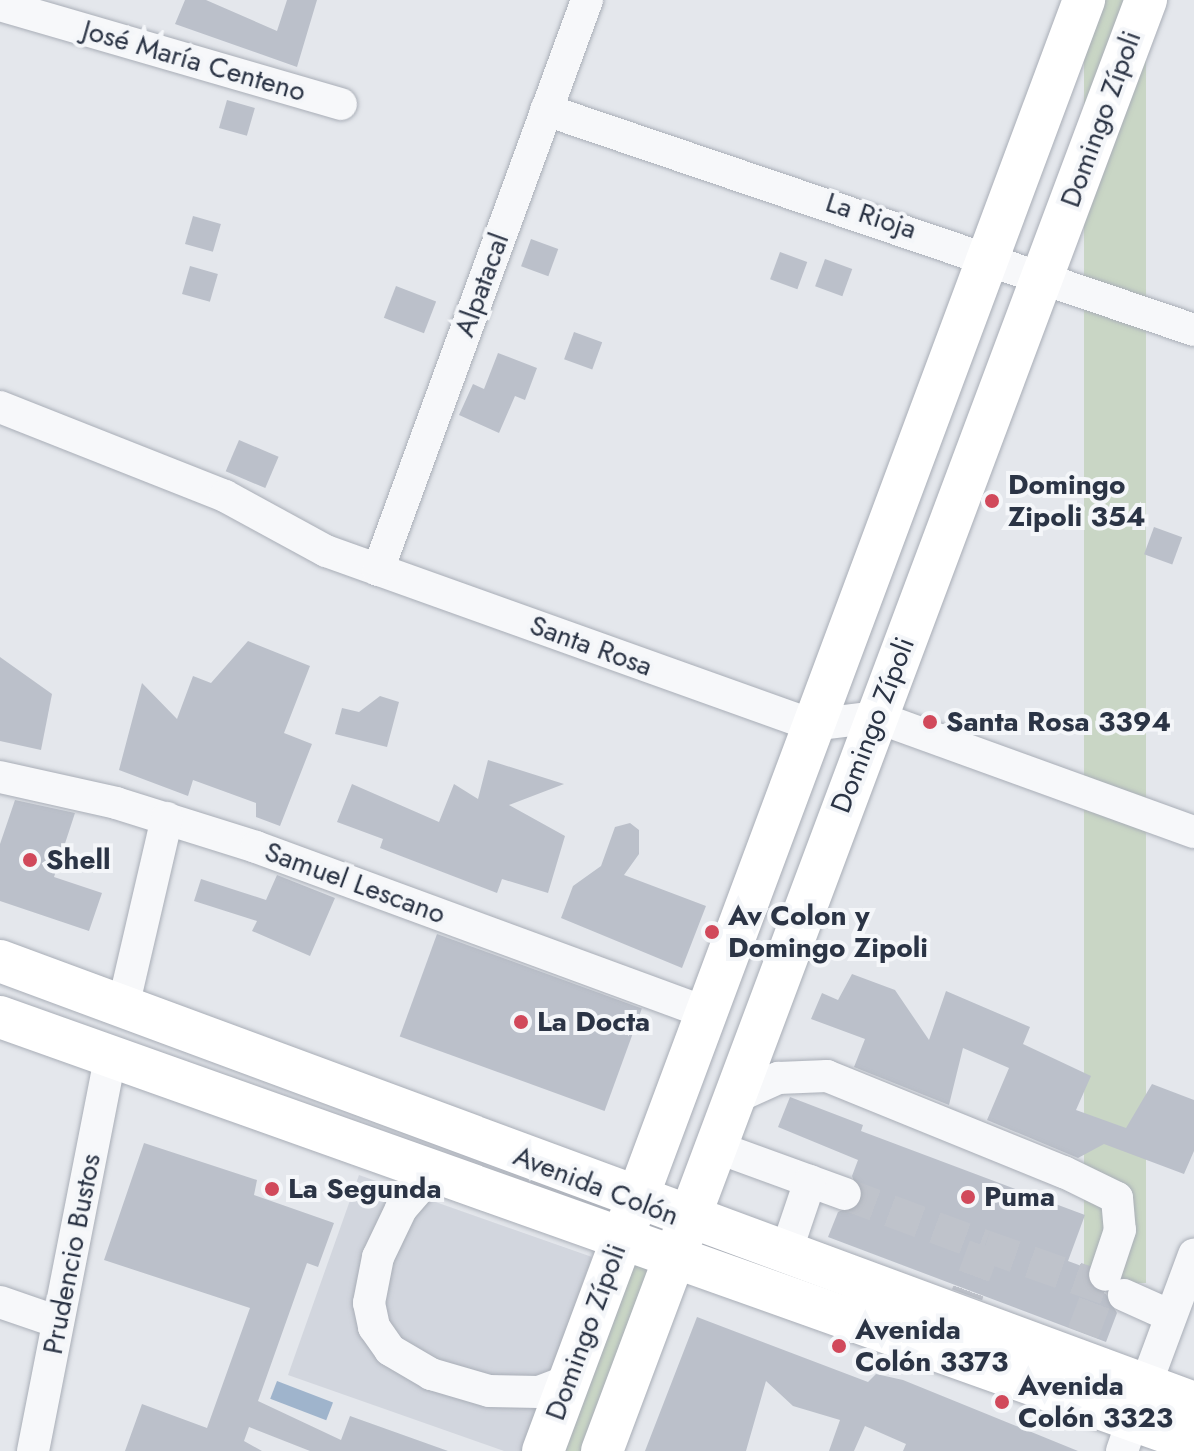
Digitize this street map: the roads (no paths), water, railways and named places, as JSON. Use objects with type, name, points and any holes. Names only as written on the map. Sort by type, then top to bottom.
[{"type":"main road","name":"Domingo Zípoli","points":[[543,1451],[626,1220],[1084,0]]},
{"type":"main road","name":"Domingo Zípoli","points":[[602,1451],[1146,0]]},
{"type":"main road","name":"Avenida Colón","points":[[0,961],[123,1007],[626,1220],[1194,1442]]},
{"type":"main road","name":"Avenida Colón","points":[[0,1017],[433,1172],[626,1220]]},
{"type":"main road","name":"Avenida Colón","points":[[680,1239],[785,1255],[964,1307],[1078,1346],[1134,1418]]},
{"type":"main road","name":"Avenida Colón","points":[[1134,1418],[1194,1403]]},
{"type":"street","name":"Alpatacal","points":[[378,570],[587,0]]},
{"type":"street","name":"José María Centeno","points":[[0,5],[341,104]]},
{"type":"street","name":"La Rioja","points":[[546,110],[989,255],[1194,330]]},
{"type":"street","name":"Santa Rosa","points":[[0,407],[225,496],[378,570],[812,725],[876,717],[1194,832]]},
{"type":"street","name":"Samuel Lescano","points":[[0,777],[167,818],[704,1012]]},
{"type":"street","points":[[123,1007],[167,818]]},
{"type":"street","name":"Prudencio Bustos","points":[[33,1451],[110,1057]]},
{"type":"street","points":[[732,1099],[778,1078],[827,1076],[1064,1172],[1117,1198],[1120,1230],[1114,1285],[1171,1316]]},
{"type":"street","points":[[716,1147],[845,1194]]},
{"type":"street","points":[[433,1172],[401,1209],[378,1257],[369,1303],[374,1327],[390,1350],[431,1374],[489,1391],[539,1392],[568,1381]]},
{"type":"street","points":[[785,1255],[810,1181]]},
{"type":"street","points":[[1134,1418],[1194,1255]]},
{"type":"street","points":[[0,1302],[58,1322]]},
{"type":"water","points":[[277,1381],[333,1403],[326,1420],[270,1399]]},
{"type":"tunnel","points":[[845,1194],[985,1246],[967,1295]]},
{"type":"tunnel","points":[[985,1246],[1124,1295]]},
{"type":"tunnel","points":[[1083,1333],[1105,1275]]},
{"type":"place","name":"Domingo Zipoli 354","points":[[992,501]]},
{"type":"place","name":"Santa Rosa 3394","points":[[930,722]]},
{"type":"place","name":"Shell","points":[[30,860]]},
{"type":"place","name":"Av Colon y Domingo Zipoli","points":[[712,932]]},
{"type":"place","name":"La Docta","points":[[521,1022]]},
{"type":"place","name":"La Segunda","points":[[272,1189]]},
{"type":"place","name":"Puma","points":[[968,1197]]},
{"type":"place","name":"Avenida Colón 3373","points":[[839,1346]]},
{"type":"place","name":"Avenida Colón 3323","points":[[1002,1402]]}]
